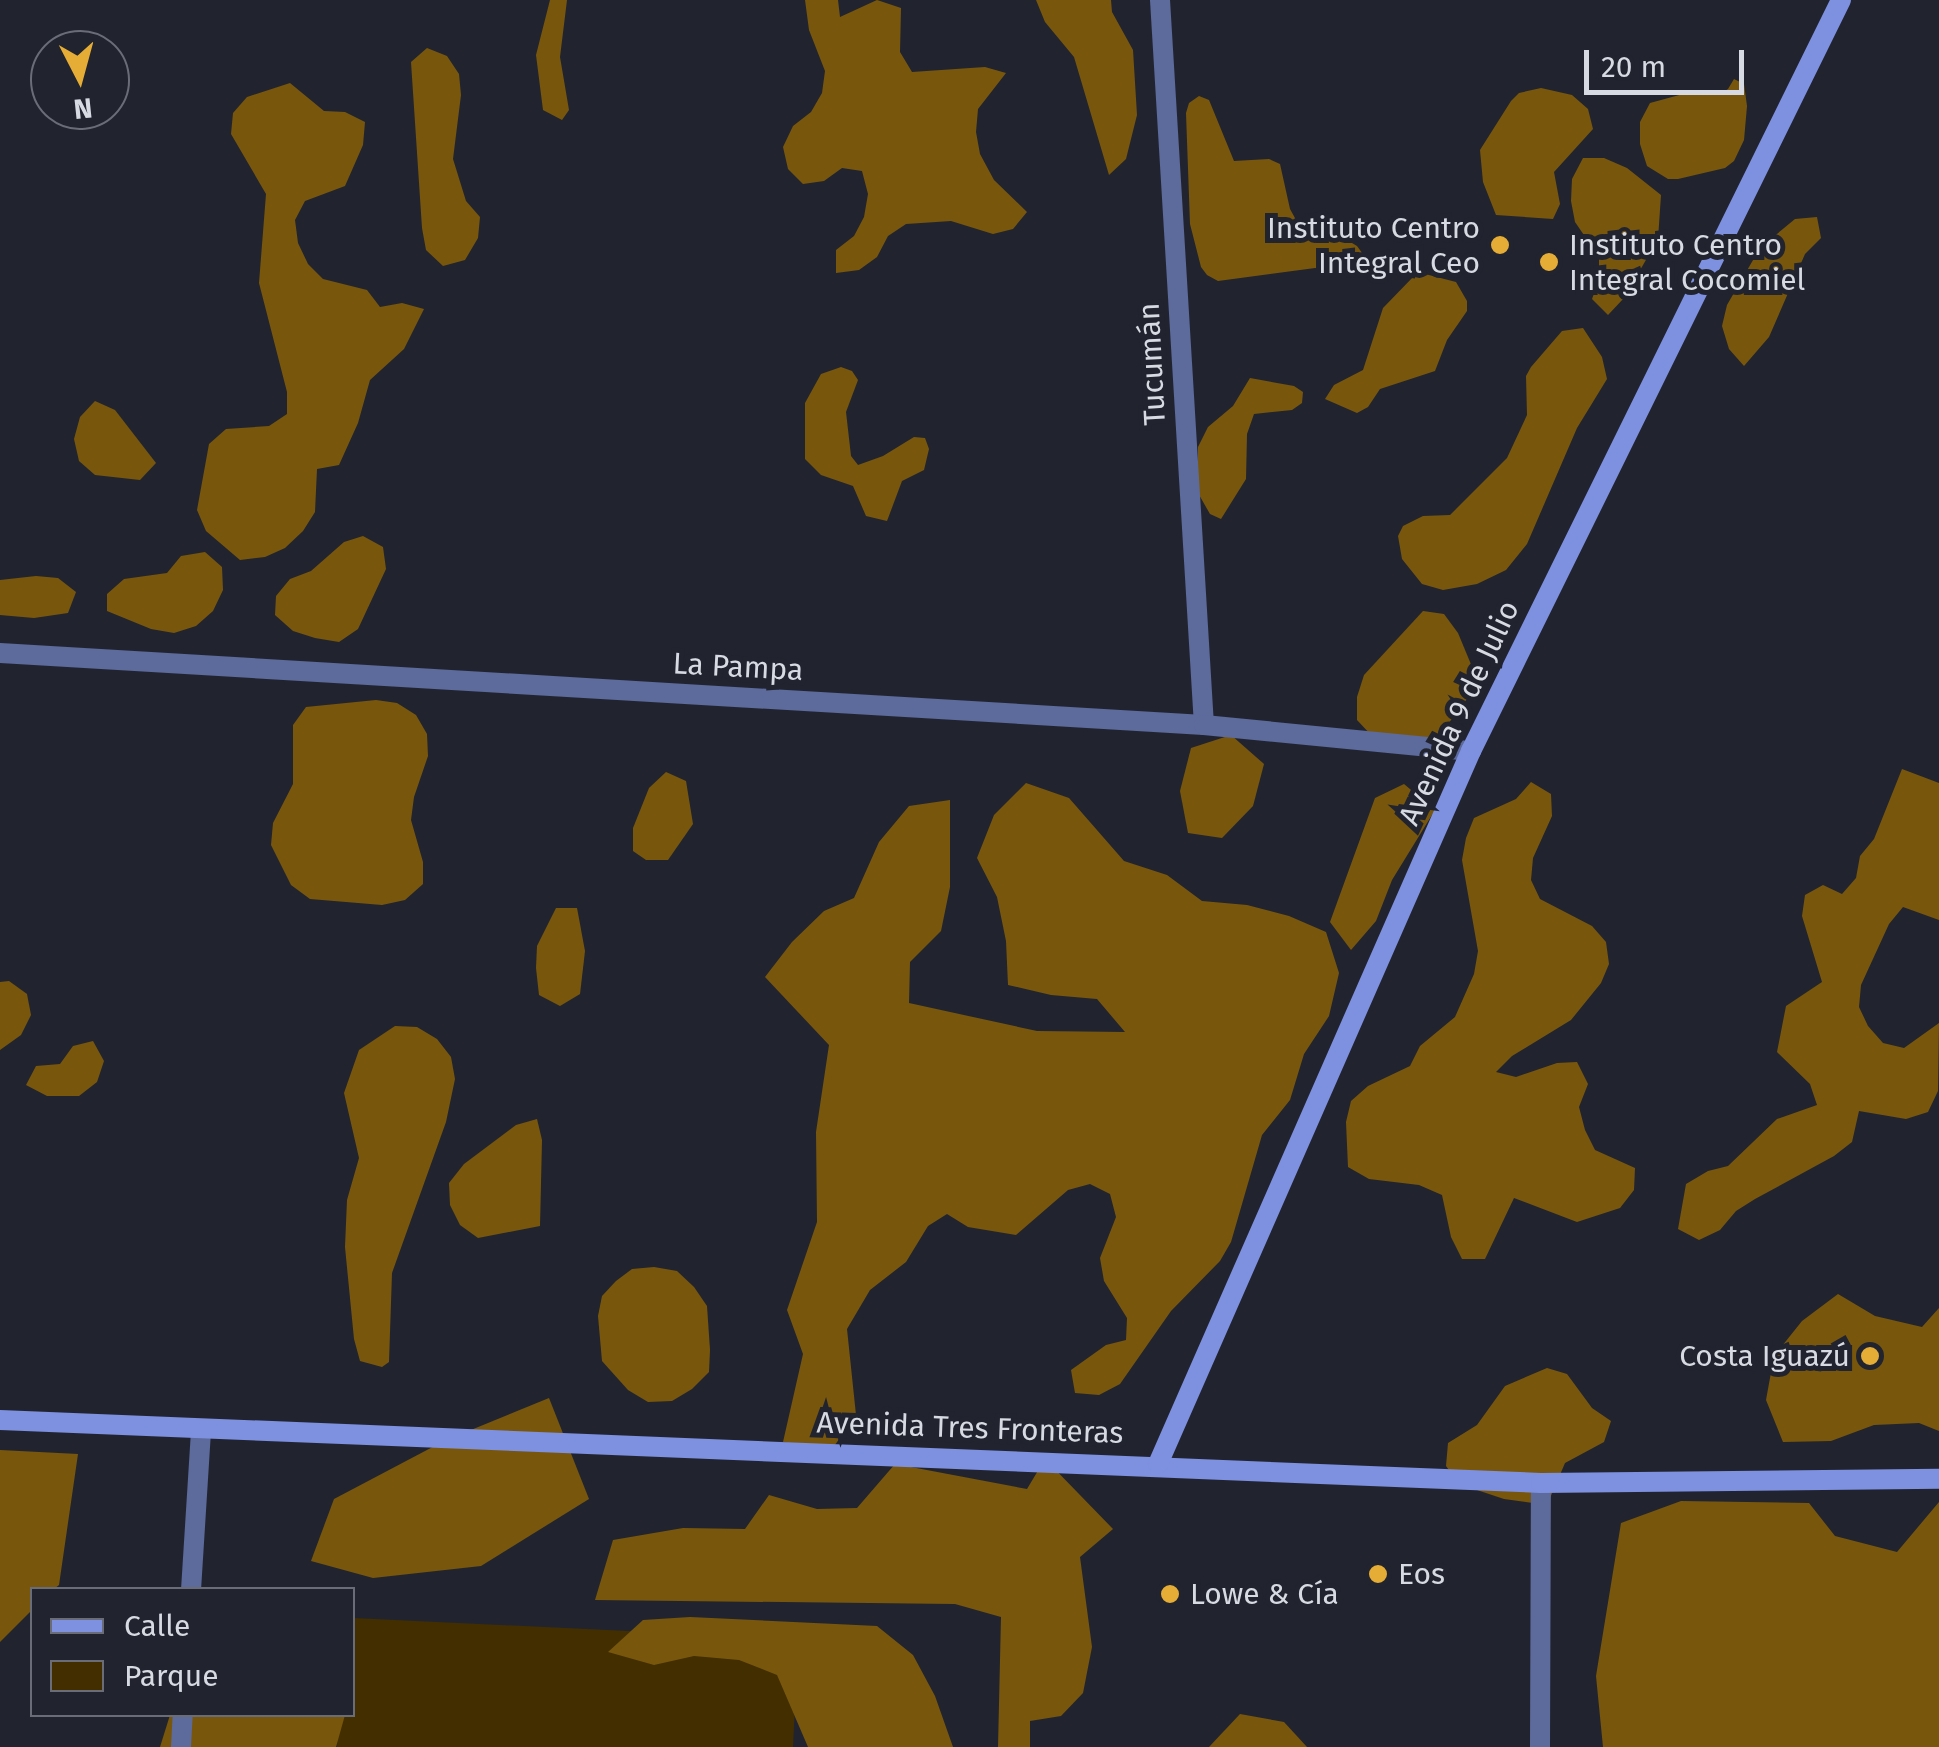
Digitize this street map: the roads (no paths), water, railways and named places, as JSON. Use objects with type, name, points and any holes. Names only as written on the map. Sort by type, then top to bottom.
[{"type":"main road","name":"Avenida 9 de Julio","points":[[1158,1464],[1472,751],[1841,0]]},
{"type":"main road","name":"Avenida Tres Fronteras","points":[[0,1420],[1158,1464],[1541,1483],[1939,1479]]},
{"type":"street","name":"Tucumán","points":[[1160,0],[1204,725]]},
{"type":"street","name":"La Pampa","points":[[0,653],[1204,725],[1472,751]]},
{"type":"street","points":[[190,1587],[201,1430]]},
{"type":"street","points":[[1540,1747],[1541,1483]]},
{"type":"street","points":[[181,1747],[183,1717]]},
{"type":"place","name":"Instituto Centro Integral Ceo","points":[[1500,245]]},
{"type":"place","name":"Instituto Centro Integral Cocomiel","points":[[1549,262]]},
{"type":"place","name":"Costa Iguazú","points":[[1870,1356]]},
{"type":"place","name":"Eos","points":[[1378,1574]]},
{"type":"place","name":"Lowe & Cía","points":[[1170,1594]]}]
